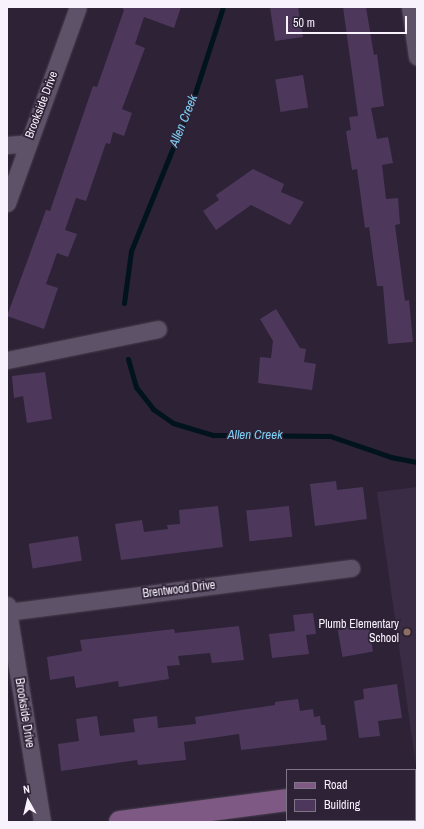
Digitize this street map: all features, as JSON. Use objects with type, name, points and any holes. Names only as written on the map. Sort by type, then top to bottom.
[{"type":"street","name":"Brookside Drive","points":[[7,203],[78,7]]},
{"type":"street","points":[[410,7],[417,58]]},
{"type":"street","points":[[7,146],[28,143]]},
{"type":"street","points":[[7,360],[158,330]]},
{"type":"street","name":"Brentwood Drive","points":[[7,609],[351,568]]},
{"type":"street","name":"Brookside Drive","points":[[7,609],[42,822]]},
{"type":"street","points":[[120,822],[286,800]]},
{"type":"shaded area","name":"Plumb Elementary School","points":[[417,487],[417,773],[377,492]]},
{"type":"building","points":[[121,7],[181,7],[174,28],[144,17],[135,44],[145,48],[122,109],[132,113],[124,136],[113,132],[110,144],[106,143],[86,201],[76,198],[65,230],[77,234],[68,257],[57,253],[46,284],[58,288],[44,329],[7,316],[46,210],[50,211],[93,86],[97,87],[124,10]]},
{"type":"building","points":[[270,7],[298,7],[303,37],[275,41]]},
{"type":"building","points":[[343,7],[366,7],[374,55],[377,54],[384,106],[371,108],[377,139],[388,137],[393,163],[382,165],[386,199],[398,198],[400,224],[395,225],[405,301],[409,300],[413,342],[388,344],[383,286],[377,286],[369,227],[365,228],[357,169],[352,170],[346,131],[351,130],[349,117],[358,116]]},
{"type":"building","points":[[303,75],[308,108],[281,112],[275,79]]},
{"type":"building","points":[[253,169],[284,184],[281,192],[304,202],[290,225],[251,205],[216,230],[203,211],[219,200],[216,195]]},
{"type":"building","points":[[276,309],[300,348],[306,349],[304,362],[316,364],[312,390],[258,383],[260,357],[271,358],[273,341],[260,319]]},
{"type":"building","points":[[45,372],[52,419],[27,423],[23,396],[14,398],[12,376]]},
{"type":"building","points":[[336,481],[337,490],[363,487],[367,519],[315,526],[310,484]]},
{"type":"building","points":[[218,506],[223,547],[121,560],[115,524],[142,520],[144,532],[168,529],[167,525],[180,524],[179,510]]},
{"type":"building","points":[[289,506],[292,537],[249,541],[246,510]]},
{"type":"building","points":[[78,536],[82,561],[33,569],[29,544]]},
{"type":"building","points":[[313,613],[316,634],[306,635],[309,654],[272,658],[269,634],[295,631],[293,615]]},
{"type":"building","points":[[368,623],[373,652],[343,657],[337,628]]},
{"type":"building","points":[[239,626],[244,660],[212,663],[210,653],[178,656],[180,665],[167,666],[169,679],[119,687],[118,681],[76,688],[74,676],[50,680],[47,657],[82,651],[80,640],[174,629],[175,633]]},
{"type":"building","points":[[397,684],[402,718],[378,721],[380,736],[359,738],[354,701],[364,699],[363,689]]},
{"type":"building","points":[[298,699],[300,711],[313,709],[314,717],[320,716],[321,725],[325,725],[327,740],[241,750],[239,734],[184,742],[186,760],[138,765],[137,760],[61,771],[58,744],[79,741],[76,719],[97,716],[100,736],[135,732],[133,719],[157,716],[158,728],[196,724],[195,717],[275,705],[275,702]]},
{"type":"waterway","name":"Allen Creek","points":[[124,303],[131,251],[195,93],[223,7]]},
{"type":"waterway","name":"Allen Creek","points":[[128,359],[136,387],[153,409],[173,423],[213,435],[330,436],[391,457],[417,462]]},
{"type":"place","name":"Plumb Elementary School","points":[[407,632]]}]
